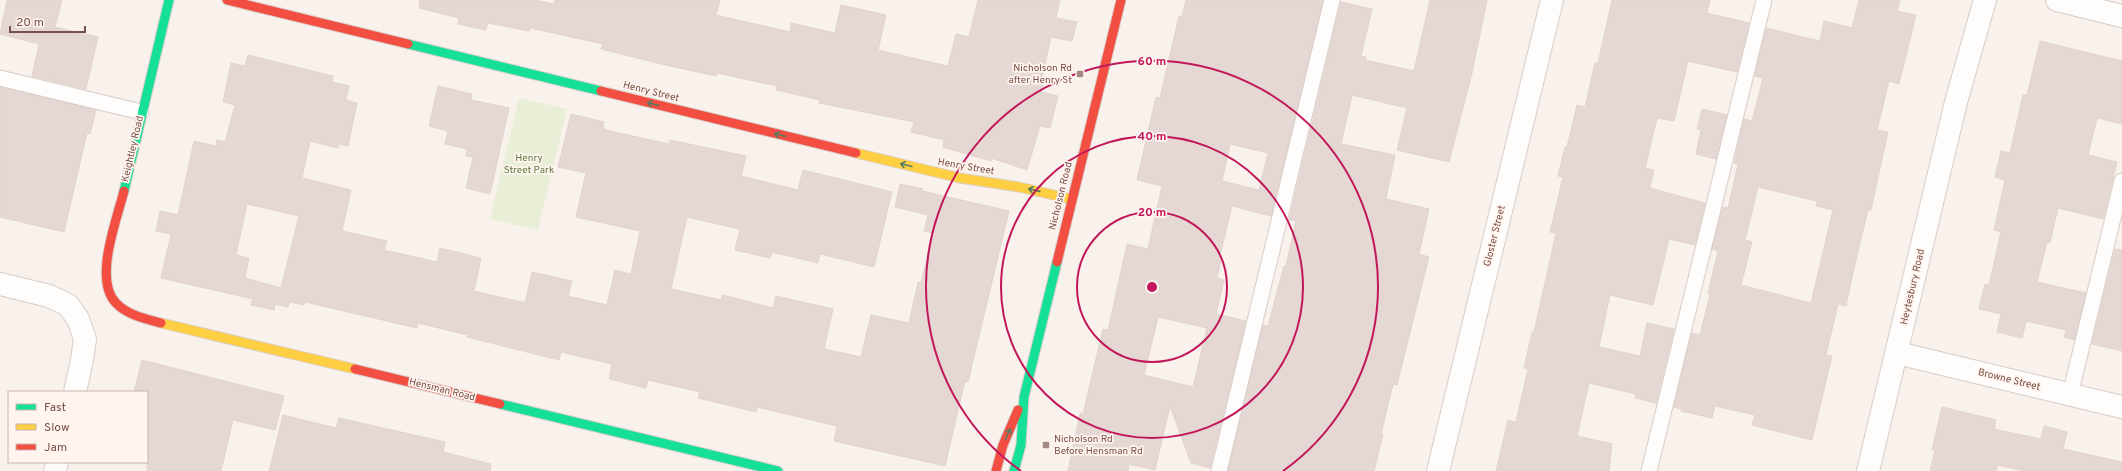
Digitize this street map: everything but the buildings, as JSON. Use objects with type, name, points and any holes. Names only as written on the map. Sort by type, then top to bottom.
[{"type":"street","name":"Keightley Road","points":[[112,299],[105,285],[106,264],[141,112],[169,0]]},
{"type":"street","name":"Henry Street","points":[[227,0],[960,178],[1019,187],[1072,199]]},
{"type":"street","name":"Nicholson Road","points":[[1014,471],[1021,445],[1024,397],[1121,0]]},
{"type":"street","name":"Gloster Street","points":[[1438,471],[1552,0]]},
{"type":"street","name":"Heytesbury Road","points":[[1868,471],[1956,102],[1976,0]]},
{"type":"street","name":"Heytesbury Road","points":[[1956,102],[1985,0]]},
{"type":"street","points":[[2057,0],[2122,16]]},
{"type":"street","points":[[0,284],[50,296],[68,305],[78,319],[85,339],[82,360],[74,391]]},
{"type":"street","name":"Hensman Road","points":[[112,299],[129,314],[154,321],[778,471]]},
{"type":"street","name":"Browne Street","points":[[1897,353],[2122,407]]},
{"type":"street","name":"Nicholson Road","points":[[996,471],[1003,444],[1024,397]]},
{"type":"lane","points":[[1219,471],[1332,0]]},
{"type":"lane","points":[[1649,471],[1764,0]]},
{"type":"lane","points":[[0,78],[141,112]]},
{"type":"lane","points":[[2070,395],[2119,210],[2122,181]]},
{"type":"green space","name":"Henry Street Park","points":[[519,98],[567,109],[538,230],[490,219]]},
{"type":"traffic: fast","points":[[124,191],[169,0]]},
{"type":"traffic: fast","points":[[408,44],[601,91]]},
{"type":"traffic: fast","points":[[1014,471],[1021,445],[1024,397],[1057,262]]},
{"type":"traffic: fast","points":[[500,404],[778,471]]},
{"type":"traffic: slow","points":[[856,153],[960,178],[1019,187],[1071,199]]},
{"type":"traffic: slow","points":[[161,323],[355,369]]},
{"type":"traffic: jam","points":[[227,0],[408,44]]},
{"type":"traffic: jam","points":[[1057,262],[1121,0]]},
{"type":"traffic: jam","points":[[601,91],[856,153]]},
{"type":"traffic: jam","points":[[124,191],[109,249],[107,265],[109,293],[116,303],[126,311],[161,323]]},
{"type":"traffic: jam","points":[[355,369],[500,404]]},
{"type":"traffic: jam","points":[[996,471],[1003,445],[1018,410]]},
{"type":"place","name":"Nicholson Rd after Henry St","points":[[1080,74]]},
{"type":"place","name":"Nicholson Rd Before Hensman Rd","points":[[1046,445]]}]
